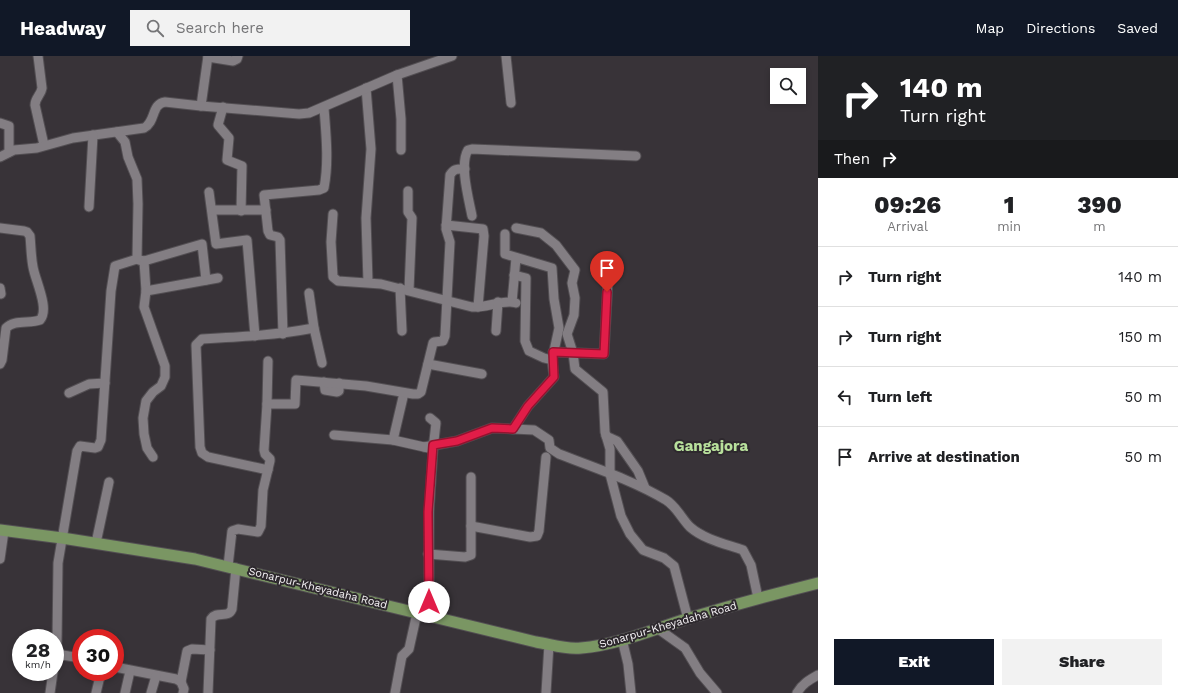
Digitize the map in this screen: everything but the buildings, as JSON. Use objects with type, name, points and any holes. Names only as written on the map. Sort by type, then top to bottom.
[{"type":"main road","name":"Sonarpur-Kheyadaha Road","points":[[2,531],[62,538],[195,559],[549,644],[579,648],[597,646],[758,598],[818,583]]},
{"type":"street","points":[[38,56],[42,88],[35,100],[35,105],[44,146]]},
{"type":"street","points":[[201,106],[208,56],[233,60],[237,59],[238,56]]},
{"type":"street","points":[[0,157],[10,152],[44,146],[73,138],[144,128],[151,123],[157,105],[161,102],[299,114],[310,113],[397,75],[452,56]]},
{"type":"street","points":[[506,56],[511,103]]},
{"type":"street","points":[[397,75],[401,119],[401,150]]},
{"type":"street","points":[[366,88],[371,149],[366,218],[368,282]]},
{"type":"street","points":[[223,107],[218,125],[229,138],[227,160],[242,166],[241,211]]},
{"type":"street","points":[[283,334],[280,240],[278,237],[270,235],[264,195],[319,190],[324,188],[326,139],[324,108]]},
{"type":"street","points":[[0,123],[9,126],[10,152]]},
{"type":"street","points":[[117,132],[125,142],[128,157],[137,179],[141,260],[146,291],[144,307],[165,366],[165,377],[161,386],[153,392],[146,401],[144,412],[144,434],[147,448],[153,457]]},
{"type":"street","points":[[89,208],[93,135]]},
{"type":"street","points":[[472,216],[465,169],[466,154],[468,150],[636,156]]},
{"type":"street","points":[[267,404],[295,404],[296,380],[366,386],[404,393],[418,394],[421,392],[433,343],[443,341],[444,339],[450,242],[446,232],[446,225],[450,174],[452,170],[455,169],[465,169]]},
{"type":"street","points":[[402,331],[404,289],[412,218],[408,212],[408,191]]},
{"type":"street","points":[[209,192],[216,244],[247,240],[255,336]]},
{"type":"street","points":[[212,210],[266,210]]},
{"type":"street","points":[[333,214],[331,242],[333,277],[338,281],[381,284],[478,307],[498,302],[512,302],[525,305]]},
{"type":"street","points":[[446,225],[483,229],[484,236],[478,307]]},
{"type":"street","points":[[0,228],[28,232],[30,236],[32,265],[43,302],[44,314],[40,320],[36,322],[13,323],[6,328],[2,360],[0,364]]},
{"type":"street","points":[[516,228],[541,233],[556,246],[575,270],[572,283],[575,298],[574,315],[567,334],[573,353],[575,369],[603,392],[606,436],[610,450],[610,474],[620,516],[630,534],[643,550],[664,558],[674,566],[688,619]]},
{"type":"street","points":[[505,234],[505,254],[552,268],[554,299],[559,328],[553,356],[554,377],[528,406],[513,429]]},
{"type":"street","points":[[57,629],[58,563],[78,448],[83,445],[95,448],[100,444],[114,266],[202,244],[206,280]]},
{"type":"street","points":[[512,302],[516,258]]},
{"type":"street","points":[[514,275],[526,278],[525,341],[533,357],[544,358],[573,353],[604,354],[609,262]]},
{"type":"street","points":[[146,291],[218,278]]},
{"type":"street","points":[[309,293],[314,328],[322,363]]},
{"type":"street","points":[[496,331],[498,302]]},
{"type":"street","points":[[268,470],[205,456],[202,453],[200,447],[196,345],[202,339],[283,334],[314,328]]},
{"type":"street","points":[[208,693],[211,619],[213,615],[227,614],[232,609],[232,531],[234,529],[254,531],[260,530],[263,490],[270,459],[265,454],[264,446],[268,361]]},
{"type":"street","points":[[428,364],[482,374]]},
{"type":"street","points":[[69,393],[89,384],[105,383]]},
{"type":"street","points":[[393,440],[404,393]]},
{"type":"street","points":[[429,616],[428,554],[430,447],[436,423],[430,418]]},
{"type":"street","points":[[334,435],[393,440],[430,447],[457,441],[492,428],[534,430],[549,440],[550,448],[559,454],[645,488],[668,501],[690,527],[700,534],[743,550],[751,566],[758,598]]},
{"type":"street","points":[[606,436],[617,441],[638,471],[645,488]]},
{"type":"street","points":[[471,526],[530,537],[537,536],[539,531],[546,457]]},
{"type":"street","points":[[428,554],[471,555],[471,477]]},
{"type":"street","points":[[96,543],[109,482]]},
{"type":"street","points":[[0,560],[2,531]]},
{"type":"street","points":[[395,693],[402,656],[409,649],[417,613]]},
{"type":"street","points":[[657,628],[685,648],[700,673],[717,693]]},
{"type":"street","points":[[622,639],[628,664],[631,693]]},
{"type":"street","points":[[546,693],[549,644]]},
{"type":"street","points":[[183,693],[184,689],[181,682],[187,651],[192,649],[210,650]]},
{"type":"street","points":[[124,669],[176,679],[181,682]]},
{"type":"street","points":[[125,693],[130,671]]},
{"type":"street","points":[[797,693],[808,680],[818,675]]},
{"type":"street","points":[[151,693],[156,676]]},
{"type":"street","points":[[50,693],[52,681]]},
{"type":"street","points":[[96,693],[99,681]]},
{"type":"district","name":"Gangajora","points":[[711,446]]},
{"type":"route","points":[[429,602],[428,512],[433,445],[457,441],[492,428],[513,429],[520,416],[554,377],[552,360],[553,352],[604,354],[607,292]]}]
